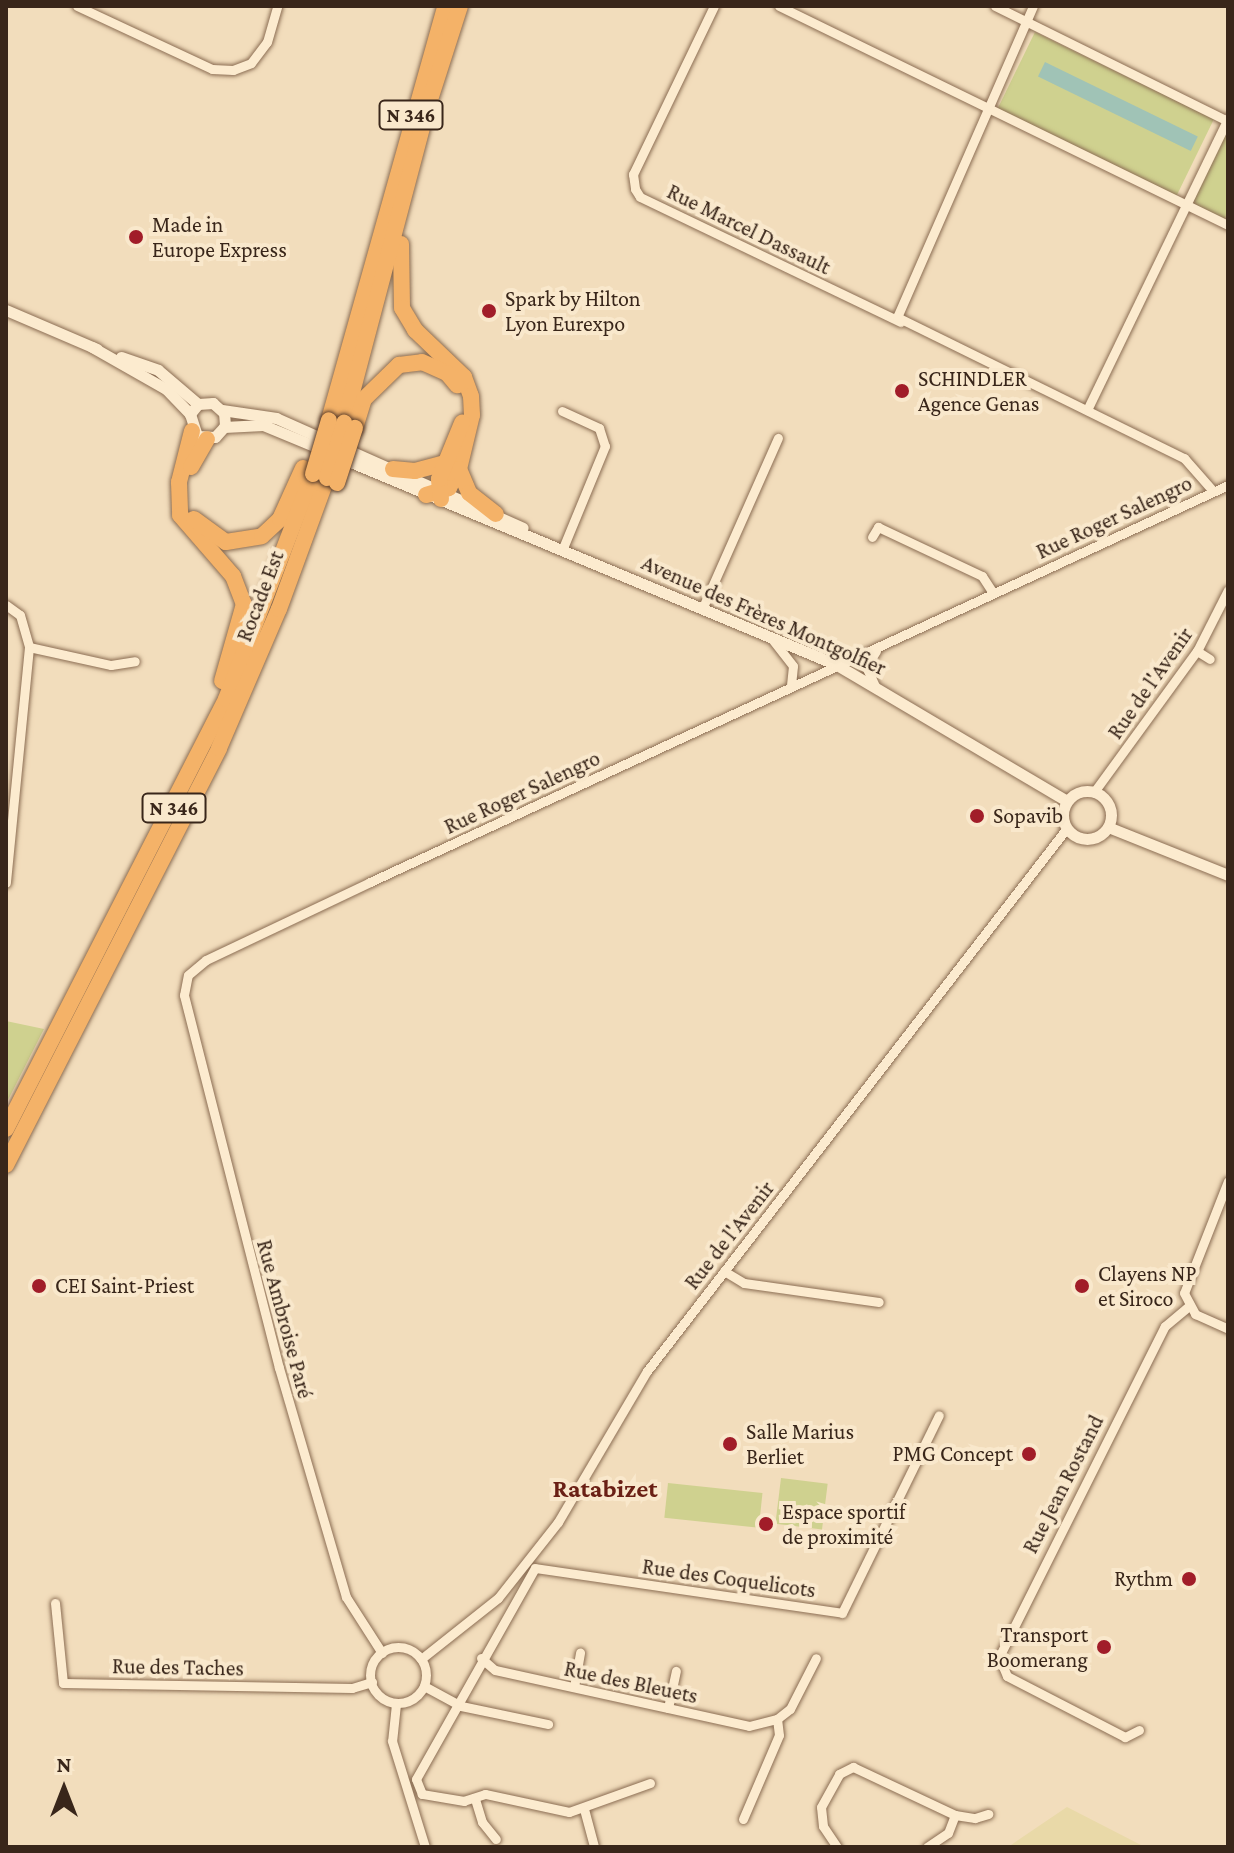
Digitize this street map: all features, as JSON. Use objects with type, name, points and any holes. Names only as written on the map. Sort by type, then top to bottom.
[{"type":"highway","name":"N 346","points":[[337,422],[371,236],[381,225],[445,6]]},
{"type":"highway","name":"Rocade Est","points":[[6,1165],[213,762],[279,609],[460,6]]},
{"type":"highway","points":[[402,203],[402,308],[415,330],[464,377],[471,396],[472,415],[436,496]]},
{"type":"highway","points":[[196,428],[185,500],[196,522],[226,542],[250,541],[272,529],[291,501],[320,476],[337,422],[364,399],[380,378],[399,365],[422,362],[447,373],[461,390],[464,415],[451,466],[469,493],[496,514]]},
{"type":"highway","points":[[180,795],[179,781],[218,692],[244,604],[233,576],[180,515],[179,482],[196,428]]},
{"type":"highway","points":[[393,469],[415,471],[451,466]]},
{"type":"highway","name":"Rocade Est","points":[[6,1129],[180,795],[320,476]]},
{"type":"street","points":[[77,6],[212,69],[233,70],[251,63],[267,42],[277,6]]},
{"type":"street","name":"Rue Marcel Dassault","points":[[714,6],[633,174],[635,189],[640,197],[1184,458],[1213,491]]},
{"type":"street","points":[[779,6],[1228,225]]},
{"type":"street","points":[[995,6],[1228,120],[1087,410]]},
{"type":"street","points":[[903,323],[898,310],[1033,6]]},
{"type":"street","name":"Avenue des Frères Montgolfier","points":[[6,310],[92,347],[158,370],[198,404],[213,403],[222,410],[276,418],[393,469],[436,496],[496,514],[563,548]]},
{"type":"street","name":"Avenue des Frères Montgolfier","points":[[92,347],[166,389],[196,428]]},
{"type":"street","points":[[198,404],[196,428],[224,427],[222,410]]},
{"type":"street","points":[[562,411],[599,428],[605,446],[563,548]]},
{"type":"street","name":"Avenue des Frères Montgolfier","points":[[224,427],[241,423],[280,431],[837,665],[1067,801]]},
{"type":"street","points":[[703,607],[778,438]]},
{"type":"street","name":"Rue Roger Salengro","points":[[183,984],[206,960],[1228,485]]},
{"type":"street","points":[[872,537],[878,527],[982,576],[993,593]]},
{"type":"street","name":"Rue de l'Avenir","points":[[1094,792],[1197,651],[1228,590]]},
{"type":"street","points":[[6,605],[20,615],[29,647],[6,883]]},
{"type":"street","points":[[767,634],[793,666],[791,686]]},
{"type":"street","points":[[875,686],[866,667],[885,644]]},
{"type":"street","points":[[29,647],[111,665],[135,661]]},
{"type":"street","points":[[1197,651],[1210,659]]},
{"type":"street","points":[[1094,792],[1110,806],[1108,827],[1092,838],[1067,828],[1063,815],[1067,801],[1076,793],[1094,792]]},
{"type":"street","points":[[1108,827],[1228,875]]},
{"type":"street","name":"Rue de l'Avenir","points":[[421,1659],[498,1598],[558,1522],[624,1403],[1067,828]]},
{"type":"street","name":"Rue Ambroise Paré","points":[[183,984],[259,1297],[336,1565],[346,1597],[382,1653]]},
{"type":"street","points":[[1228,1181],[1186,1280],[1189,1306],[1228,1329]]},
{"type":"street","points":[[724,1271],[744,1283],[879,1302]]},
{"type":"street","name":"Rue Jean Rostand","points":[[1139,1730],[1125,1737],[1007,1676],[999,1657],[1165,1326],[1189,1306]]},
{"type":"street","name":"Rue des Coquelicots","points":[[481,1658],[535,1568],[842,1613],[939,1415]]},
{"type":"street","name":"Rue des Taches","points":[[55,1603],[63,1683],[352,1688],[372,1682]]},
{"type":"street","points":[[405,1647],[421,1659],[426,1671],[424,1686],[415,1697],[396,1704],[382,1700],[372,1682],[372,1668],[382,1653],[405,1647]]},
{"type":"street","points":[[574,1687],[580,1653]]},
{"type":"street","points":[[481,1658],[416,1779],[422,1794],[475,1799],[485,1794],[553,1811],[584,1809],[650,1783]]},
{"type":"street","name":"Rue des Bleuets","points":[[481,1658],[495,1670],[749,1726],[777,1719]]},
{"type":"street","points":[[743,1819],[779,1735],[777,1719],[790,1709],[816,1658]]},
{"type":"street","points":[[668,1708],[676,1671]]},
{"type":"street","points":[[424,1686],[455,1703],[548,1724]]},
{"type":"street","points":[[396,1704],[392,1741],[425,1847]]},
{"type":"street","points":[[837,1847],[823,1826],[821,1807],[839,1774],[853,1767],[955,1815],[975,1818],[988,1814]]},
{"type":"street","points":[[475,1799],[482,1822],[496,1839]]},
{"type":"street","points":[[584,1809],[594,1847]]},
{"type":"street","points":[[927,1847],[948,1833],[955,1815]]},
{"type":"shaded area","points":[[1045,62],[1198,137],[1191,151],[1038,76]]},
{"type":"shaded area","points":[[1067,1807],[1139,1844],[1145,1847],[1008,1847]]},
{"type":"green space","points":[[1035,32],[1214,119],[1176,197],[997,110]]},
{"type":"green space","points":[[1228,126],[1228,204],[1225,221],[1191,205]]},
{"type":"green space","points":[[6,1021],[44,1029],[6,1104]]},
{"type":"green space","points":[[781,1478],[828,1484],[822,1529],[775,1524]]},
{"type":"green space","points":[[668,1483],[762,1493],[759,1528],[664,1518]]},
{"type":"place","name":"Made in Europe Express","points":[[136,237]]},
{"type":"place","name":"Spark by Hilton Lyon Eurexpo","points":[[489,311]]},
{"type":"place","name":"SCHINDLER Agence Genas","points":[[902,391]]},
{"type":"place","name":"Sopavib","points":[[977,816]]},
{"type":"place","name":"CEI Saint-Priest","points":[[39,1286]]},
{"type":"place","name":"Clayens NP et Siroco","points":[[1082,1286]]},
{"type":"place","name":"Salle Marius Berliet","points":[[730,1444]]},
{"type":"place","name":"PMG Concept","points":[[1029,1454]]},
{"type":"place","name":"Espace sportif de proximité","points":[[766,1524]]},
{"type":"place","name":"Rythm","points":[[1189,1579]]},
{"type":"place","name":"Transport Boomerang","points":[[1104,1647]]},
{"type":"district","name":"Ratabizet","points":[[605,1489]]}]
